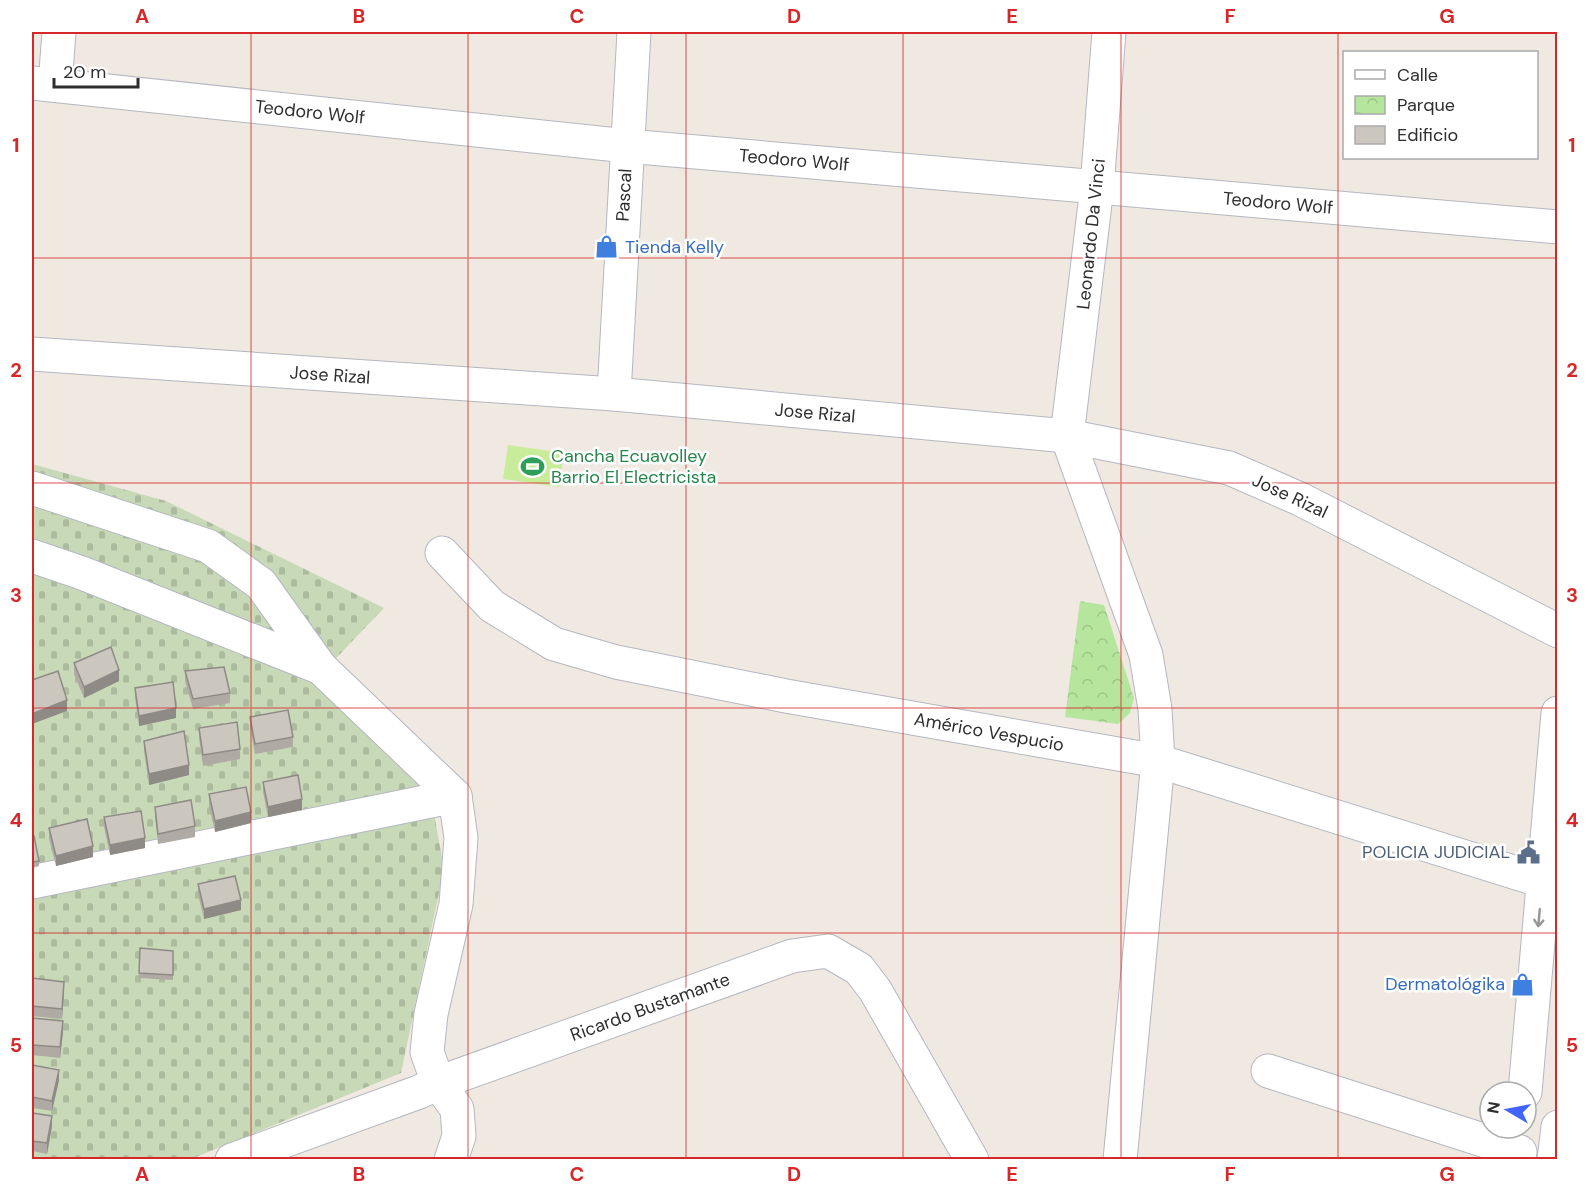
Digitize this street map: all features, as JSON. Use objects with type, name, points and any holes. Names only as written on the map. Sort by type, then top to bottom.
[{"type":"street","points":[[43,84],[59,32]]},
{"type":"street","name":"Pascal","points":[[614,394],[634,32]]},
{"type":"street","name":"Leonardo Da Vinci","points":[[1068,436],[1097,187],[1109,32]]},
{"type":"street","name":"Teodoro Wolf","points":[[43,84],[627,146],[1557,227]]},
{"type":"street","name":"Jose Rizal","points":[[32,354],[614,394],[1068,436],[1229,468],[1300,499],[1557,631]]},
{"type":"street","points":[[1068,436],[1146,655],[1155,709],[1158,761],[1120,1160]]},
{"type":"street","points":[[32,489],[208,546],[261,584],[321,668],[455,796],[461,838],[456,904],[431,1014],[427,1052],[438,1083],[457,1109],[459,1136],[451,1160]]},
{"type":"street","name":"Américo Vespucio","points":[[442,553],[492,606],[554,644],[616,662],[786,696],[1158,761],[1550,883]]},
{"type":"street","points":[[32,556],[82,573],[321,668]]},
{"type":"street","points":[[1526,1080],[1550,883],[1557,713]]},
{"type":"street","points":[[32,882],[455,796]]},
{"type":"street","name":"Ricardo Bustamante","points":[[232,1160],[438,1083],[792,956],[828,951],[859,969],[875,990],[972,1160]]},
{"type":"street","points":[[1268,1071],[1520,1146]]},
{"type":"street","points":[[1554,1160],[1557,1127]]},
{"type":"green space","name":"Cancha Ecuavolley Barrio El Electricista","points":[[508,445],[564,453],[559,487],[503,479]]},
{"type":"green space","points":[[32,464],[166,501],[384,608],[316,679],[427,775],[444,869],[401,1073],[191,1159],[32,1159]]},
{"type":"green space","points":[[1080,601],[1104,605],[1134,698],[1130,713],[1118,724],[1065,717]]},
{"type":"building","points":[[111,647],[119,670],[84,687],[74,663]]},
{"type":"building","points":[[224,667],[230,693],[193,699],[185,671]]},
{"type":"building","points":[[58,671],[67,700],[32,714],[32,680]]},
{"type":"building","points":[[173,682],[176,708],[139,716],[135,688]]},
{"type":"building","points":[[288,710],[293,737],[255,744],[250,717]]},
{"type":"building","points":[[237,722],[240,749],[203,755],[199,728]]},
{"type":"building","points":[[184,731],[189,765],[149,774],[144,741]]},
{"type":"building","points":[[298,775],[302,799],[268,807],[263,782]]},
{"type":"building","points":[[246,787],[251,812],[215,821],[209,794]]},
{"type":"building","points":[[191,800],[195,826],[158,834],[155,807]]},
{"type":"building","points":[[141,811],[145,838],[110,845],[104,817]]},
{"type":"building","points":[[87,819],[93,846],[56,856],[49,828]]},
{"type":"building","points":[[32,836],[34,836],[39,861],[32,862]]},
{"type":"building","points":[[235,876],[241,900],[204,909],[198,884]]},
{"type":"building","points":[[140,948],[173,951],[173,975],[139,973]]},
{"type":"building","points":[[32,978],[64,982],[62,1009],[32,1006]]},
{"type":"building","points":[[32,1018],[63,1021],[60,1047],[32,1045]]},
{"type":"building","points":[[32,1065],[59,1070],[52,1101],[32,1097]]},
{"type":"building","points":[[32,1113],[52,1116],[47,1143],[32,1141]]},
{"type":"place","name":"Tienda Kelly","points":[[607,247]]},
{"type":"place","name":"Cancha Ecuavolley Barrio El Electricista","points":[[533,466]]},
{"type":"place","name":"POLICIA JUDICIAL","points":[[1528,852]]},
{"type":"place","name":"Dermatológika","points":[[1523,984]]}]
